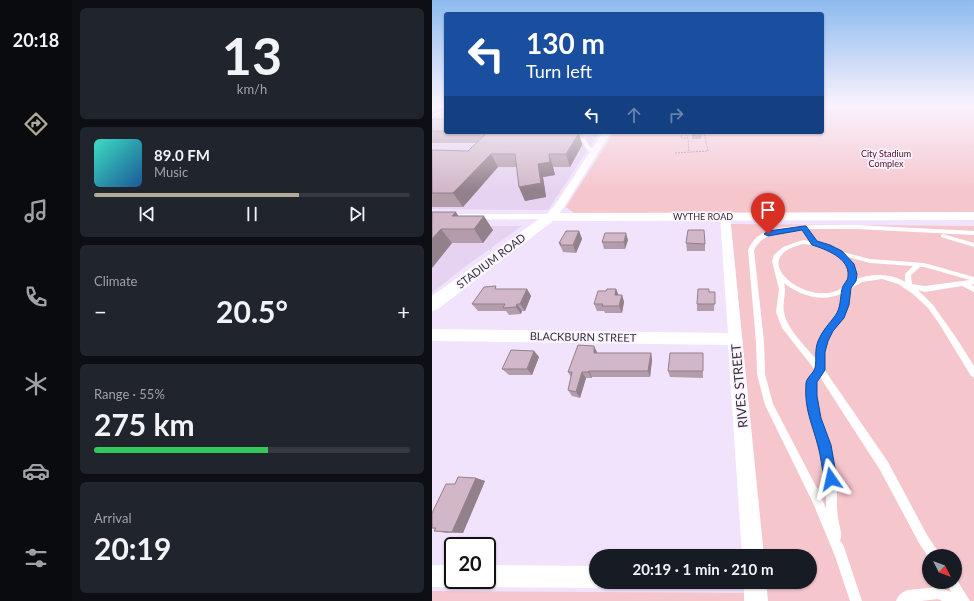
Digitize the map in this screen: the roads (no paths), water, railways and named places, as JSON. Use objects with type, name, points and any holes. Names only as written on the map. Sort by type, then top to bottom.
[{"type":"street","points":[[550,217],[559,207],[606,134]]},
{"type":"street","name":"WYTHE ROAD","points":[[432,217],[974,216]]},
{"type":"street","name":"STADIUM ROAD","points":[[432,305],[550,217]]},
{"type":"street","name":"RIVES STREET","points":[[726,217],[752,549]]},
{"type":"street","name":"BLACKBURN STREET","points":[[432,335],[735,339]]},
{"type":"street","points":[[432,576],[444,576]]},
{"type":"street","points":[[496,576],[589,577]]},
{"type":"street","points":[[755,589],[756,601]]},
{"type":"lane","points":[[565,136],[573,136],[584,140],[588,148],[594,152]]},
{"type":"lane","points":[[856,601],[838,551],[817,500],[769,405],[761,374],[760,342],[751,250],[757,240],[768,234],[804,228],[835,227],[974,234]]},
{"type":"lane","points":[[804,228],[814,243]]},
{"type":"lane","points":[[931,233],[974,245]]},
{"type":"lane","points":[[930,549],[923,539],[884,466],[820,370],[786,328],[780,312],[782,289],[776,262],[778,255],[784,248],[797,243],[814,243],[857,259],[870,262],[918,265],[946,271],[974,281]]},
{"type":"lane","points":[[838,551],[832,517],[831,479],[824,445],[815,418],[811,396],[812,381],[820,370],[820,352],[823,340],[830,328],[839,318],[844,305],[847,288],[853,274],[848,263],[839,253]]},
{"type":"lane","points":[[908,286],[908,274],[918,265]]},
{"type":"lane","points":[[777,271],[791,286],[803,292],[815,295],[828,295],[838,292],[863,279],[873,277],[896,280],[908,286],[925,299],[974,373]]},
{"type":"lane","points":[[908,286],[925,289],[974,281]]},
{"type":"lane","points":[[961,284],[974,289]]},
{"type":"lane","points":[[956,589],[964,601]]},
{"type":"lane","points":[[902,601],[908,596],[938,593],[958,601]]},
{"type":"park label","name":"City Stadium Complex","points":[[886,160]]}]
